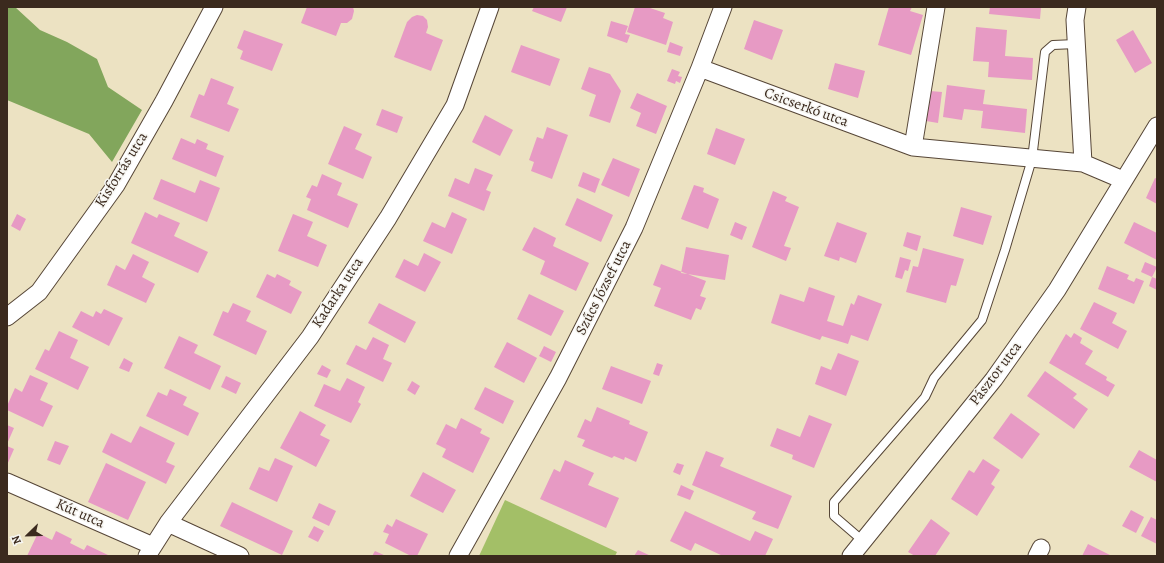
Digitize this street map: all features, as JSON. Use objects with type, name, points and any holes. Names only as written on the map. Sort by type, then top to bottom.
[{"type":"street","name":"Kisforrás utca","points":[[7,317],[39,292],[116,184],[164,102],[214,7]]},
{"type":"street","name":"Kadarka utca","points":[[150,551],[168,523],[310,337],[388,218],[455,106],[490,7]]},
{"type":"street","name":"Szűcs József utca","points":[[458,556],[558,378],[634,228],[700,68],[723,7]]},
{"type":"street","points":[[913,147],[936,7]]},
{"type":"street","points":[[1077,7],[1075,20],[1083,163]]},
{"type":"street","name":"Csicserkó utca","points":[[700,68],[913,147],[1083,163],[1123,180]]},
{"type":"street","name":"Pásztor utca","points":[[851,556],[994,379],[1057,290],[1157,126]]},
{"type":"street","name":"Kút utca","points":[[7,482],[150,551]]},
{"type":"street","points":[[168,523],[240,556]]},
{"type":"lane","points":[[863,541],[834,516],[834,502],[925,398],[934,378],[982,320],[1005,250],[1032,159],[1045,52],[1053,45],[1076,44]]},
{"type":"green space","points":[[7,7],[15,7],[40,30],[67,42],[97,59],[108,87],[142,110],[112,162],[89,134],[7,100]]},
{"type":"green space","points":[[505,500],[617,552],[615,556],[479,556]]},
{"type":"building","points":[[307,7],[353,7],[354,11],[352,19],[347,23],[341,23],[336,36],[301,23]]},
{"type":"building","points":[[534,7],[567,7],[561,22],[532,11]]},
{"type":"building","points":[[635,7],[647,7],[665,13],[663,18],[673,22],[666,45],[627,32]]},
{"type":"building","points":[[889,7],[912,7],[910,11],[923,15],[911,55],[878,45]]},
{"type":"building","points":[[990,7],[1041,7],[1040,19],[989,14]]},
{"type":"building","points":[[417,15],[423,16],[427,20],[428,27],[426,33],[443,40],[431,71],[394,57],[407,22],[412,17]]},
{"type":"building","points":[[754,20],[783,30],[772,60],[744,49]]},
{"type":"building","points":[[611,21],[628,26],[625,34],[630,35],[627,43],[607,36]]},
{"type":"building","points":[[976,27],[1007,30],[1005,56],[1033,58],[1032,80],[988,77],[989,62],[973,61]]},
{"type":"building","points":[[244,30],[283,44],[272,71],[240,59],[243,51],[237,48]]},
{"type":"building","points":[[1133,30],[1152,63],[1135,73],[1116,40]]},
{"type":"building","points":[[670,42],[683,47],[680,56],[667,52]]},
{"type":"building","points":[[521,45],[560,59],[550,86],[511,72]]},
{"type":"building","points":[[835,63],[865,71],[858,98],[828,89]]},
{"type":"building","points":[[589,67],[610,74],[621,91],[610,123],[589,116],[596,95],[581,89]]},
{"type":"building","points":[[672,69],[680,72],[678,76],[682,77],[680,83],[676,81],[675,84],[667,81]]},
{"type":"building","points":[[211,78],[234,87],[227,104],[239,109],[229,132],[190,117],[199,94],[204,96]]},
{"type":"building","points":[[947,85],[985,90],[983,104],[1027,109],[1025,133],[981,128],[983,111],[964,109],[962,120],[943,117]]},
{"type":"building","points":[[930,91],[942,92],[938,123],[926,121]]},
{"type":"building","points":[[637,93],[667,106],[656,134],[636,126],[641,113],[630,108]]},
{"type":"building","points":[[382,109],[403,117],[397,133],[376,125]]},
{"type":"building","points":[[485,115],[513,130],[500,156],[472,142]]},
{"type":"building","points":[[344,126],[362,134],[355,149],[372,157],[363,179],[328,164]]},
{"type":"building","points":[[547,127],[568,135],[552,179],[531,171],[534,162],[529,160],[537,137],[543,139]]},
{"type":"building","points":[[716,128],[745,139],[735,165],[707,154]]},
{"type":"building","points":[[181,138],[195,144],[197,139],[208,144],[206,149],[224,156],[216,177],[172,159]]},
{"type":"building","points":[[613,158],[640,169],[629,197],[601,185]]},
{"type":"building","points":[[475,168],[493,175],[486,190],[491,192],[484,211],[448,196],[455,178],[469,184]]},
{"type":"building","points":[[583,172],[600,179],[595,193],[578,186]]},
{"type":"building","points":[[322,174],[342,183],[337,195],[358,204],[348,228],[307,210],[311,199],[306,197],[312,185],[317,187]]},
{"type":"building","points":[[1155,178],[1157,179],[1157,204],[1146,198]]},
{"type":"building","points":[[161,179],[195,193],[200,180],[220,188],[207,222],[153,199]]},
{"type":"building","points":[[694,185],[704,188],[703,192],[719,199],[708,229],[681,219]]},
{"type":"building","points":[[773,191],[787,197],[785,201],[799,207],[784,246],[791,248],[786,261],[752,247]]},
{"type":"building","points":[[577,198],[613,215],[601,242],[565,225]]},
{"type":"building","points":[[961,207],[992,216],[983,245],[953,236]]},
{"type":"building","points":[[145,212],[157,218],[159,214],[180,223],[174,236],[208,252],[198,273],[131,243]]},
{"type":"building","points":[[452,212],[467,219],[452,254],[423,241],[432,222],[445,228]]},
{"type":"building","points":[[17,214],[26,219],[20,231],[11,226]]},
{"type":"building","points":[[293,214],[313,222],[307,236],[327,245],[318,267],[278,251]]},
{"type":"building","points":[[735,222],[747,227],[742,240],[730,235]]},
{"type":"building","points":[[837,222],[867,233],[856,263],[840,257],[839,261],[824,256]]},
{"type":"building","points":[[1134,222],[1157,233],[1157,260],[1124,243]]},
{"type":"building","points":[[534,227],[556,238],[553,246],[589,263],[576,291],[540,274],[545,261],[522,250]]},
{"type":"building","points":[[907,232],[921,236],[917,251],[903,246]]},
{"type":"building","points":[[686,247],[729,255],[725,280],[681,273]]},
{"type":"building","points":[[923,248],[964,259],[956,286],[951,285],[946,303],[906,292],[913,266],[918,267]]},
{"type":"building","points":[[424,253],[441,262],[425,292],[395,277],[404,259],[418,266]]},
{"type":"building","points":[[133,254],[149,262],[142,277],[155,284],[146,303],[107,285],[116,265],[125,270]]},
{"type":"building","points":[[900,257],[911,260],[908,271],[905,270],[902,279],[895,277]]},
{"type":"building","points":[[1145,262],[1157,267],[1152,277],[1141,272]]},
{"type":"building","points":[[661,264],[706,281],[700,296],[706,298],[701,310],[696,308],[691,320],[654,306],[661,288],[653,285]]},
{"type":"building","points":[[1107,266],[1129,275],[1127,279],[1134,282],[1136,278],[1144,281],[1134,304],[1098,289]]},
{"type":"building","points":[[267,274],[275,278],[277,274],[291,281],[289,285],[302,292],[291,314],[256,297]]},
{"type":"building","points":[[1152,277],[1157,279],[1157,290],[1149,286]]},
{"type":"building","points":[[809,287],[835,296],[827,321],[843,326],[851,303],[854,305],[858,295],[882,304],[868,341],[851,335],[848,344],[822,336],[820,340],[771,323],[780,294],[804,302]]},
{"type":"building","points":[[529,294],[564,311],[551,336],[517,319]]},
{"type":"building","points":[[1094,302],[1117,313],[1112,323],[1127,331],[1118,349],[1080,329]]},
{"type":"building","points":[[233,303],[251,311],[246,321],[267,331],[256,355],[213,335],[223,311],[228,313]]},
{"type":"building","points":[[379,303],[416,322],[405,343],[368,323]]},
{"type":"building","points":[[104,309],[123,318],[109,346],[72,327],[81,311],[93,317],[96,311],[101,314]]},
{"type":"building","points":[[59,331],[78,340],[70,358],[89,367],[78,390],[35,369],[45,349],[49,351]]},
{"type":"building","points":[[1074,333],[1082,338],[1080,343],[1093,351],[1085,364],[1107,377],[1106,380],[1115,385],[1108,397],[1049,363],[1066,334],[1071,338]]},
{"type":"building","points":[[179,336],[198,345],[194,353],[221,366],[210,390],[164,368]]},
{"type":"building","points":[[373,337],[389,345],[383,359],[392,363],[383,382],[346,364],[356,345],[366,350]]},
{"type":"building","points":[[507,342],[537,358],[524,383],[494,367]]},
{"type":"building","points":[[544,346],[556,352],[551,362],[539,356]]},
{"type":"building","points":[[838,353],[859,361],[846,396],[815,384],[821,366],[831,370]]},
{"type":"building","points":[[124,358],[133,363],[129,372],[119,368]]},
{"type":"building","points":[[657,363],[663,365],[659,376],[653,374]]},
{"type":"building","points":[[322,365],[331,370],[327,378],[317,374]]},
{"type":"building","points":[[611,366],[651,381],[642,404],[602,389]]},
{"type":"building","points":[[1045,371],[1077,394],[1073,398],[1088,409],[1074,429],[1027,396]]},
{"type":"building","points":[[30,375],[48,383],[40,400],[53,406],[43,427],[7,410],[7,406],[15,388],[22,392]]},
{"type":"building","points":[[226,376],[241,383],[236,394],[221,387]]},
{"type":"building","points":[[347,378],[365,387],[358,402],[361,404],[351,423],[314,406],[324,384],[340,391]]},
{"type":"building","points":[[412,381],[420,386],[415,395],[407,390]]},
{"type":"building","points":[[485,387],[514,401],[503,424],[474,409]]},
{"type":"building","points":[[170,389],[187,397],[183,405],[199,413],[188,436],[146,416],[158,392],[167,396]]},
{"type":"building","points":[[597,407],[630,421],[629,424],[648,432],[636,462],[625,457],[624,460],[614,456],[612,458],[582,446],[585,440],[577,437],[585,419],[591,422]]},
{"type":"building","points":[[300,411],[326,425],[320,435],[330,440],[316,467],[280,448]]},
{"type":"building","points":[[1011,413],[1040,434],[1022,459],[993,438]]},
{"type":"building","points":[[809,415],[832,424],[814,468],[792,459],[793,455],[770,446],[777,428],[800,437]]},
{"type":"building","points":[[461,418],[482,429],[480,433],[490,438],[473,473],[442,457],[446,449],[436,444],[446,424],[456,429]]},
{"type":"building","points":[[7,425],[14,428],[7,444]]},
{"type":"building","points":[[140,426],[175,443],[166,462],[175,466],[166,484],[102,452],[111,433],[131,443]]},
{"type":"building","points":[[55,441],[69,446],[60,465],[47,460]]},
{"type":"building","points":[[7,446],[14,449],[7,465]]},
{"type":"building","points":[[1139,450],[1157,460],[1157,482],[1129,467]]},
{"type":"building","points":[[706,451],[724,458],[720,466],[792,496],[778,529],[752,519],[756,512],[692,485]]},
{"type":"building","points":[[275,458],[293,466],[277,502],[249,489],[259,467],[269,471]]},
{"type":"building","points":[[983,459],[1000,470],[991,484],[995,487],[977,516],[951,499],[969,470],[974,473]]},
{"type":"building","points":[[565,460],[594,473],[588,485],[619,498],[606,528],[540,499],[554,469],[560,472]]},
{"type":"building","points":[[106,463],[146,482],[128,520],[88,502]]},
{"type":"building","points":[[677,463],[684,465],[680,475],[673,472]]},
{"type":"building","points":[[423,472],[456,490],[443,513],[410,496]]},
{"type":"building","points":[[681,485],[694,491],[690,500],[677,495]]},
{"type":"building","points":[[232,502],[293,531],[282,555],[220,526]]},
{"type":"building","points":[[319,503],[336,511],[329,526],[312,518]]},
{"type":"building","points":[[1131,510],[1144,517],[1136,533],[1122,526]]},
{"type":"building","points":[[685,511],[750,541],[755,531],[773,539],[765,556],[723,556],[695,543],[691,551],[670,541]]},
{"type":"building","points":[[1151,517],[1157,520],[1157,544],[1141,536]]},
{"type":"building","points":[[396,519],[428,534],[417,556],[411,556],[385,543],[389,534],[383,532],[387,524],[392,527]]},
{"type":"building","points":[[931,519],[950,533],[935,556],[915,556],[908,552]]},
{"type":"building","points":[[314,526],[324,531],[318,542],[308,537]]},
{"type":"building","points":[[56,531],[72,539],[70,543],[84,550],[87,545],[108,555],[27,556],[38,533],[52,540]]},
{"type":"building","points":[[1088,544],[1112,556],[1082,556]]},
{"type":"building","points":[[638,550],[651,556],[634,556]]},
{"type":"building","points":[[375,551],[386,556],[372,556]]}]
